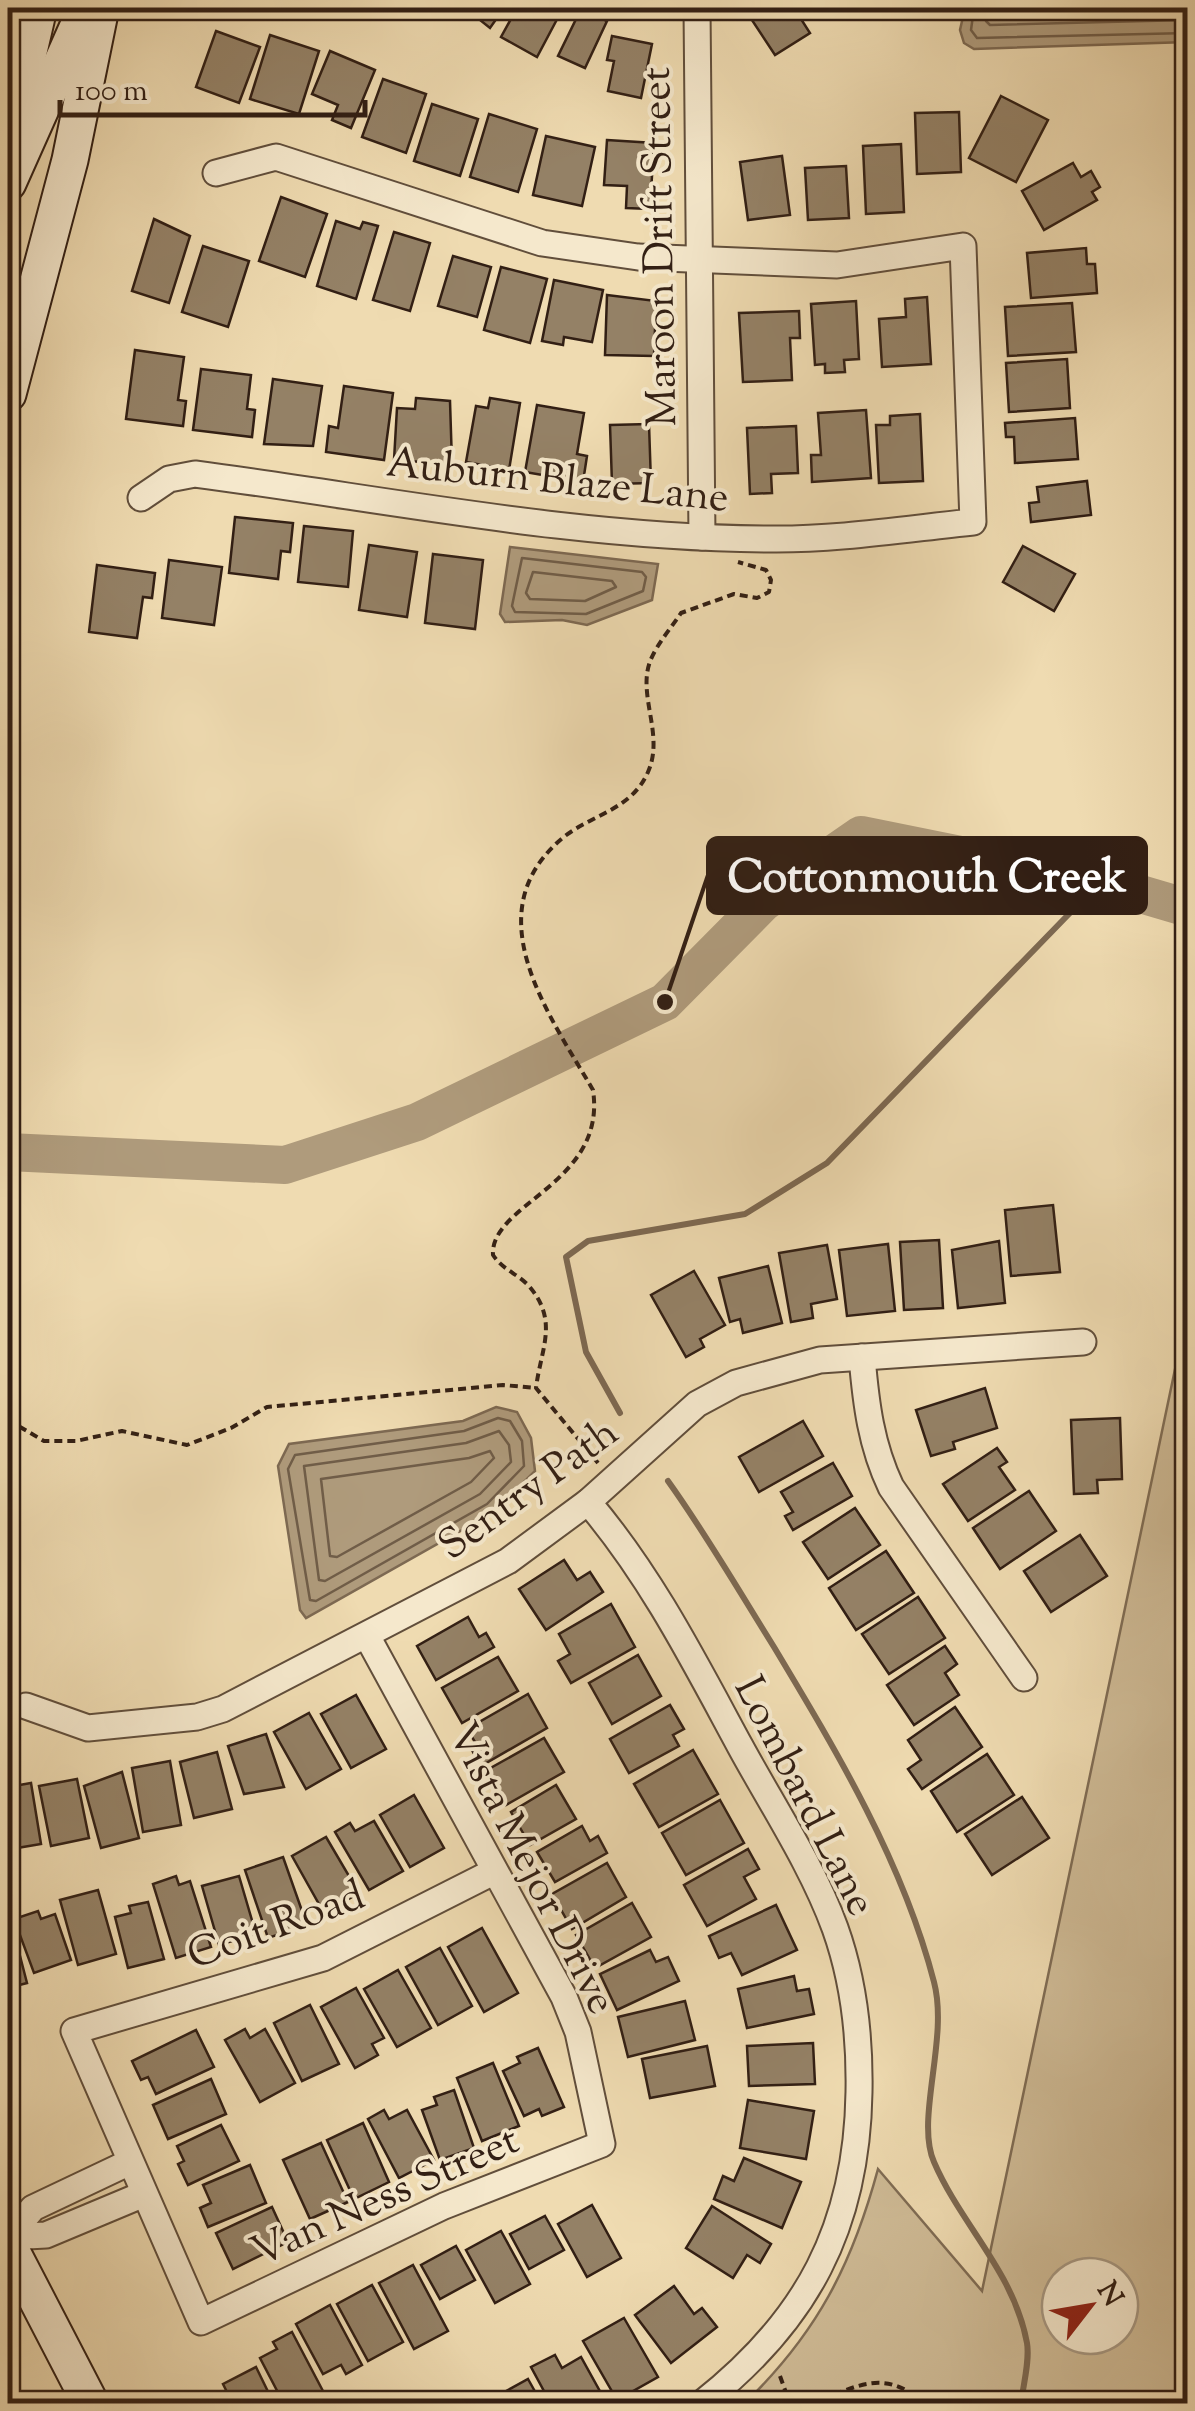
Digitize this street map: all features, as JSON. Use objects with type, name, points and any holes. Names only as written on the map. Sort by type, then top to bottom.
[{"type":"street","points":[[8,143],[39,8]]},
{"type":"street","points":[[8,183],[87,8]]},
{"type":"street","points":[[8,394],[70,160],[101,8]]},
{"type":"street","name":"Maroon Drift Street","points":[[693,10],[702,537]]},
{"type":"street","points":[[216,174],[276,157],[542,243],[697,261]]},
{"type":"street","name":"Auburn Blaze Lane","points":[[141,498],[169,480],[194,474],[592,530],[702,537],[832,537],[972,522],[962,246],[837,265],[697,261]]},
{"type":"street","name":"Sentry Path","points":[[26,1706],[88,1728],[196,1717],[223,1709],[508,1561],[588,1502],[697,1404],[736,1383],[785,1366],[1084,1342]]},
{"type":"street","points":[[862,1358],[867,1418],[878,1460],[892,1487],[1024,1678]]},
{"type":"street","name":"Lombard Lane","points":[[588,1502],[652,1586],[818,1889],[851,1984],[860,2041],[858,2132],[843,2216],[818,2272],[786,2324],[740,2374],[701,2404]]},
{"type":"street","name":"Vista Mejor Drive","points":[[367,1636],[564,1997],[578,2032],[602,2144]]},
{"type":"street","name":"Coit Road","points":[[130,2162],[74,2031],[323,1958],[495,1871]]},
{"type":"street","name":"Van Ness Street","points":[[144,2194],[201,2322],[444,2206],[602,2144]]},
{"type":"street","points":[[130,2162],[144,2194],[46,2235],[8,2236],[33,2208],[130,2162]]},
{"type":"street","points":[[8,2244],[91,2404]]},
{"type":"path","points":[[536,1388],[550,1330],[546,1312],[526,1282],[499,1264],[493,1248],[506,1224],[562,1177],[585,1146],[596,1108],[594,1090],[530,975],[520,923],[527,892],[542,863],[565,836],[624,804],[648,775],[657,738],[649,670],[680,614],[734,594],[757,598],[768,592],[771,580],[766,570],[743,567],[736,558]]},
{"type":"path","points":[[8,1420],[44,1441],[76,1441],[110,1431],[187,1445],[231,1428],[267,1407],[503,1385],[536,1388],[598,1463]]},
{"type":"path","points":[[780,2376],[790,2404]]},
{"type":"path","points":[[810,2404],[865,2382],[888,2383],[925,2404]]},
{"type":"shaded area","points":[[1187,1312],[1187,2403],[745,2403],[792,2350],[829,2296],[856,2236],[878,2169],[982,2291]]},
{"type":"water","points":[[965,8],[1187,8],[1187,42],[974,49],[964,43],[960,30]]},
{"type":"water","points":[[510,547],[658,564],[652,600],[587,625],[562,620],[505,622],[500,614]]},
{"type":"water","points":[[496,1407],[517,1412],[531,1438],[535,1471],[494,1512],[306,1618],[300,1610],[278,1466],[289,1444],[463,1421]]},
{"type":"building","points":[[465,8],[504,8],[490,28]]},
{"type":"building","points":[[517,8],[563,8],[537,57],[501,37]]},
{"type":"building","points":[[744,8],[794,8],[810,33],[775,55]]},
{"type":"building","points":[[581,9],[607,21],[585,68],[558,56]]},
{"type":"building","points":[[216,31],[260,47],[239,103],[196,87]]},
{"type":"building","points":[[270,35],[319,51],[299,114],[250,99]]},
{"type":"building","points":[[612,36],[652,44],[641,98],[608,91],[614,61],[607,60]]},
{"type":"building","points":[[330,51],[375,70],[351,128],[332,120],[338,105],[312,94]]},
{"type":"building","points":[[383,79],[426,94],[406,153],[362,137]]},
{"type":"building","points":[[1001,96],[1048,120],[1016,182],[969,158]]},
{"type":"building","points":[[432,104],[478,119],[460,176],[414,161]]},
{"type":"building","points":[[959,112],[961,172],[917,174],[915,113]]},
{"type":"building","points":[[489,114],[537,129],[518,192],[470,177]]},
{"type":"building","points":[[546,136],[595,147],[582,206],[533,195]]},
{"type":"building","points":[[607,140],[654,143],[650,209],[626,208],[627,186],[604,185]]},
{"type":"building","points":[[901,144],[904,212],[866,214],[863,146]]},
{"type":"building","points":[[782,156],[790,215],[748,220],[740,162]]},
{"type":"building","points":[[1073,163],[1081,177],[1091,171],[1100,187],[1092,192],[1097,200],[1044,230],[1022,191]]},
{"type":"building","points":[[846,166],[849,218],[808,220],[805,168]]},
{"type":"building","points":[[281,197],[327,214],[305,277],[259,261]]},
{"type":"building","points":[[154,219],[190,236],[169,303],[132,291]]},
{"type":"building","points":[[336,221],[360,229],[363,222],[378,226],[356,299],[317,286]]},
{"type":"building","points":[[394,232],[430,243],[410,311],[373,300]]},
{"type":"building","points":[[203,246],[249,261],[228,327],[182,312]]},
{"type":"building","points":[[1086,248],[1087,264],[1095,264],[1097,293],[1031,298],[1027,253]]},
{"type":"building","points":[[453,256],[491,267],[477,317],[438,306]]},
{"type":"building","points":[[501,267],[547,279],[530,343],[484,330]]},
{"type":"building","points":[[554,280],[603,290],[592,342],[564,337],[563,345],[542,341]]},
{"type":"building","points":[[607,295],[656,301],[654,356],[605,355]]},
{"type":"building","points":[[927,297],[931,364],[882,367],[879,319],[906,317],[905,299]]},
{"type":"building","points":[[856,301],[859,359],[844,360],[845,372],[825,373],[825,364],[815,365],[811,304]]},
{"type":"building","points":[[1072,303],[1076,352],[1008,356],[1005,307]]},
{"type":"building","points":[[799,311],[800,338],[790,338],[792,380],[743,382],[739,313]]},
{"type":"building","points":[[135,350],[184,357],[178,400],[186,401],[183,426],[126,419]]},
{"type":"building","points":[[1067,359],[1070,408],[1009,412],[1006,363]]},
{"type":"building","points":[[201,369],[251,375],[247,409],[255,410],[252,437],[193,430]]},
{"type":"building","points":[[273,379],[322,386],[313,446],[264,444]]},
{"type":"building","points":[[344,386],[393,393],[384,460],[326,452],[329,426],[338,428]]},
{"type":"building","points":[[416,398],[450,401],[452,464],[394,460],[397,408],[415,409]]},
{"type":"building","points":[[490,398],[520,403],[509,470],[466,462],[476,406],[488,408]]},
{"type":"building","points":[[537,405],[584,413],[577,454],[587,456],[583,482],[525,472]]},
{"type":"building","points":[[866,410],[871,478],[812,482],[811,455],[821,455],[818,413]]},
{"type":"building","points":[[920,414],[923,481],[879,483],[876,425],[890,425],[890,416]]},
{"type":"building","points":[[1075,418],[1078,459],[1015,463],[1014,437],[1006,437],[1005,423]]},
{"type":"building","points":[[649,424],[651,483],[612,484],[610,425]]},
{"type":"building","points":[[796,426],[798,473],[771,474],[772,493],[750,494],[747,428]]},
{"type":"building","points":[[1087,481],[1091,515],[1031,522],[1029,503],[1039,502],[1037,487]]},
{"type":"building","points":[[235,517],[293,523],[290,552],[281,551],[278,579],[229,573]]},
{"type":"building","points":[[304,526],[353,531],[348,587],[298,582]]},
{"type":"building","points":[[369,545],[417,552],[407,617],[359,610]]},
{"type":"building","points":[[1023,546],[1075,574],[1054,611],[1003,582]]},
{"type":"building","points":[[433,554],[483,560],[475,629],[425,623]]},
{"type":"building","points":[[169,560],[222,567],[214,625],[162,618]]},
{"type":"building","points":[[97,565],[155,573],[152,598],[143,597],[137,638],[89,632]]},
{"type":"building","points":[[1053,1205],[1060,1272],[1011,1276],[1005,1210]]},
{"type":"building","points":[[939,1240],[943,1308],[904,1310],[900,1242]]},
{"type":"building","points":[[999,1241],[1005,1303],[958,1308],[952,1250]]},
{"type":"building","points":[[888,1244],[895,1311],[847,1316],[839,1250]]},
{"type":"building","points":[[827,1245],[837,1299],[811,1304],[813,1318],[791,1322],[779,1253]]},
{"type":"building","points":[[768,1266],[782,1323],[743,1333],[740,1319],[730,1322],[719,1278]]},
{"type":"building","points":[[694,1271],[725,1325],[700,1339],[704,1347],[686,1357],[651,1295]]},
{"type":"building","points":[[985,1388],[997,1428],[953,1442],[955,1449],[931,1456],[916,1410]]},
{"type":"building","points":[[1120,1418],[1122,1479],[1097,1480],[1098,1493],[1074,1494],[1071,1420]]},
{"type":"building","points":[[803,1421],[823,1456],[759,1492],[739,1457]]},
{"type":"building","points":[[997,1448],[1007,1462],[999,1467],[1015,1490],[968,1521],[943,1484]]},
{"type":"building","points":[[833,1463],[852,1496],[793,1530],[785,1516],[793,1512],[781,1492]]},
{"type":"building","points":[[1029,1491],[1056,1531],[1000,1569],[973,1528]]},
{"type":"building","points":[[855,1508],[880,1545],[828,1579],[803,1542]]},
{"type":"building","points":[[1080,1535],[1107,1576],[1051,1612],[1024,1571]]},
{"type":"building","points":[[886,1551],[914,1593],[856,1630],[829,1588]]},
{"type":"building","points":[[564,1560],[577,1580],[590,1572],[603,1592],[546,1630],[519,1589]]},
{"type":"building","points":[[918,1597],[945,1638],[889,1674],[862,1634]]},
{"type":"building","points":[[611,1604],[635,1647],[571,1683],[558,1661],[570,1654],[559,1634]]},
{"type":"building","points":[[468,1617],[479,1637],[486,1633],[494,1647],[436,1680],[417,1646]]},
{"type":"building","points":[[945,1646],[957,1664],[945,1673],[959,1695],[914,1725],[887,1685]]},
{"type":"building","points":[[638,1655],[661,1696],[612,1724],[589,1683]]},
{"type":"building","points":[[498,1657],[518,1691],[462,1723],[442,1688]]},
{"type":"building","points":[[528,1694],[547,1728],[481,1766],[469,1745],[475,1742],[467,1729]]},
{"type":"building","points":[[356,1695],[386,1749],[351,1768],[321,1714]]},
{"type":"building","points":[[670,1705],[684,1729],[673,1735],[679,1746],[629,1773],[610,1739]]},
{"type":"building","points":[[955,1707],[982,1747],[922,1789],[908,1769],[921,1760],[908,1740]]},
{"type":"building","points":[[309,1713],[341,1769],[306,1789],[274,1732]]},
{"type":"building","points":[[266,1734],[284,1787],[244,1794],[228,1746]]},
{"type":"building","points":[[544,1738],[564,1772],[506,1805],[487,1770]]},
{"type":"building","points":[[693,1750],[718,1794],[659,1827],[634,1784]]},
{"type":"building","points":[[217,1752],[232,1809],[194,1818],[180,1762]]},
{"type":"building","points":[[987,1754],[1014,1795],[957,1832],[931,1791]]},
{"type":"building","points":[[170,1761],[181,1825],[143,1832],[132,1768]]},
{"type":"building","points":[[122,1772],[139,1838],[101,1848],[84,1786]]},
{"type":"building","points":[[77,1779],[89,1838],[51,1846],[39,1786]]},
{"type":"building","points":[[31,1783],[41,1844],[17,1848],[15,1839],[8,1840],[8,1787]]},
{"type":"building","points":[[556,1785],[576,1819],[530,1845],[511,1812]]},
{"type":"building","points":[[414,1795],[444,1848],[410,1867],[380,1815]]},
{"type":"building","points":[[1022,1797],[1049,1838],[992,1875],[965,1834]]},
{"type":"building","points":[[720,1800],[744,1843],[686,1875],[662,1833]]},
{"type":"building","points":[[374,1821],[403,1871],[369,1890],[335,1832],[350,1823],[355,1831]]},
{"type":"building","points":[[582,1826],[590,1841],[598,1836],[607,1853],[555,1882],[537,1852]]},
{"type":"building","points":[[326,1837],[359,1893],[324,1913],[292,1856]]},
{"type":"building","points":[[748,1849],[759,1869],[744,1877],[756,1899],[707,1926],[684,1885]]},
{"type":"building","points":[[283,1857],[307,1925],[268,1938],[245,1870]]},
{"type":"building","points":[[607,1863],[626,1897],[572,1929],[552,1894]]},
{"type":"building","points":[[176,1876],[179,1885],[190,1881],[211,1947],[176,1958],[153,1884]]},
{"type":"building","points":[[239,1876],[256,1934],[219,1945],[202,1886]]},
{"type":"building","points":[[98,1890],[116,1954],[78,1965],[60,1900]]},
{"type":"building","points":[[148,1902],[164,1959],[128,1968],[115,1917],[131,1913],[129,1906]]},
{"type":"building","points":[[632,1903],[651,1937],[595,1968],[576,1935]]},
{"type":"building","points":[[776,1905],[797,1950],[742,1975],[731,1953],[719,1958],[709,1936]]},
{"type":"building","points":[[38,1911],[41,1919],[55,1914],[71,1960],[34,1973],[14,1919]]},
{"type":"building","points":[[11,1921],[27,1983],[8,1988],[8,1922]]},
{"type":"building","points":[[482,1928],[518,1993],[484,2012],[448,1947]]},
{"type":"building","points":[[440,1948],[472,2006],[438,2025],[406,1967]]},
{"type":"building","points":[[650,1950],[656,1962],[668,1957],[679,1981],[617,2010],[600,1974]]},
{"type":"building","points":[[398,1970],[431,2028],[397,2047],[364,1989]]},
{"type":"building","points":[[794,1976],[797,1991],[809,1989],[814,2014],[747,2028],[738,1989]]},
{"type":"building","points":[[356,1988],[384,2038],[372,2044],[378,2055],[355,2068],[321,2007]]},
{"type":"building","points":[[685,2001],[695,2040],[628,2057],[618,2017]]},
{"type":"building","points":[[310,2005],[339,2064],[302,2081],[274,2023]]},
{"type":"building","points":[[245,2029],[250,2038],[265,2029],[295,2083],[260,2102],[225,2040]]},
{"type":"building","points":[[196,2030],[214,2067],[156,2094],[148,2077],[141,2080],[132,2061]]},
{"type":"building","points":[[813,2043],[815,2084],[749,2086],[747,2046]]},
{"type":"building","points":[[707,2046],[715,2086],[650,2098],[642,2059]]},
{"type":"building","points":[[538,2048],[564,2107],[542,2116],[539,2109],[524,2116],[503,2071],[520,2063],[517,2057]]},
{"type":"building","points":[[493,2063],[519,2126],[482,2141],[457,2078]]},
{"type":"building","points":[[211,2079],[226,2114],[168,2139],[153,2105]]},
{"type":"building","points":[[454,2090],[474,2148],[440,2160],[422,2110],[437,2105],[434,2097]]},
{"type":"building","points":[[748,2100],[814,2111],[806,2159],[740,2148]]},
{"type":"building","points":[[384,2110],[389,2119],[407,2110],[434,2160],[399,2178],[368,2119]]},
{"type":"building","points":[[363,2123],[389,2182],[354,2199],[327,2140]]},
{"type":"building","points":[[221,2125],[239,2161],[188,2185],[178,2164],[184,2161],[177,2146]]},
{"type":"building","points":[[321,2143],[348,2202],[310,2219],[283,2160]]},
{"type":"building","points":[[744,2158],[801,2182],[782,2228],[714,2199],[723,2176],[734,2181]]},
{"type":"building","points":[[250,2165],[266,2203],[208,2227],[200,2208],[211,2203],[203,2185]]},
{"type":"building","points":[[592,2205],[621,2258],[587,2277],[558,2224]]},
{"type":"building","points":[[712,2206],[771,2244],[760,2263],[747,2255],[733,2278],[686,2248]]},
{"type":"building","points":[[272,2207],[288,2242],[233,2269],[216,2233]]},
{"type":"building","points":[[545,2216],[564,2250],[529,2269],[510,2234]]},
{"type":"building","points":[[501,2231],[530,2284],[495,2303],[466,2250]]},
{"type":"building","points":[[456,2246],[475,2280],[440,2299],[421,2265]]},
{"type":"building","points":[[413,2265],[448,2331],[414,2349],[379,2283]]},
{"type":"building","points":[[372,2285],[403,2342],[368,2361],[337,2304]]},
{"type":"building","points":[[674,2286],[694,2314],[702,2308],[717,2327],[671,2363],[635,2315]]},
{"type":"building","points":[[330,2305],[362,2365],[346,2374],[341,2365],[323,2374],[296,2324]]},
{"type":"building","points":[[624,2318],[658,2377],[617,2400],[583,2341]]},
{"type":"building","points":[[292,2332],[324,2393],[305,2404],[284,2404],[260,2358],[277,2349],[273,2342]]},
{"type":"building","points":[[555,2355],[562,2368],[581,2357],[607,2404],[551,2404],[531,2367]]},
{"type":"building","points":[[256,2367],[274,2404],[233,2404],[223,2384]]},
{"type":"building","points":[[528,2379],[542,2404],[487,2404],[486,2402]]},
{"type":"building","points":[[190,2392],[194,2400],[209,2392],[216,2404],[170,2404]]},
{"type":"waterway","points":[[8,1152],[285,1165],[417,1122],[665,1002],[764,902],[861,835],[1110,885],[1188,908]]},
{"type":"waterway","points":[[620,1413],[586,1352],[566,1257],[588,1241],[745,1214],[827,1163],[1099,883]]},
{"type":"waterway","points":[[668,1481],[821,1727],[866,1809],[905,1894],[938,2004],[929,2144],[945,2185],[999,2271],[1020,2317],[1028,2350],[1021,2404]]},
{"type":"place","name":"Cottonmouth Creek","points":[[665,1002]]}]
